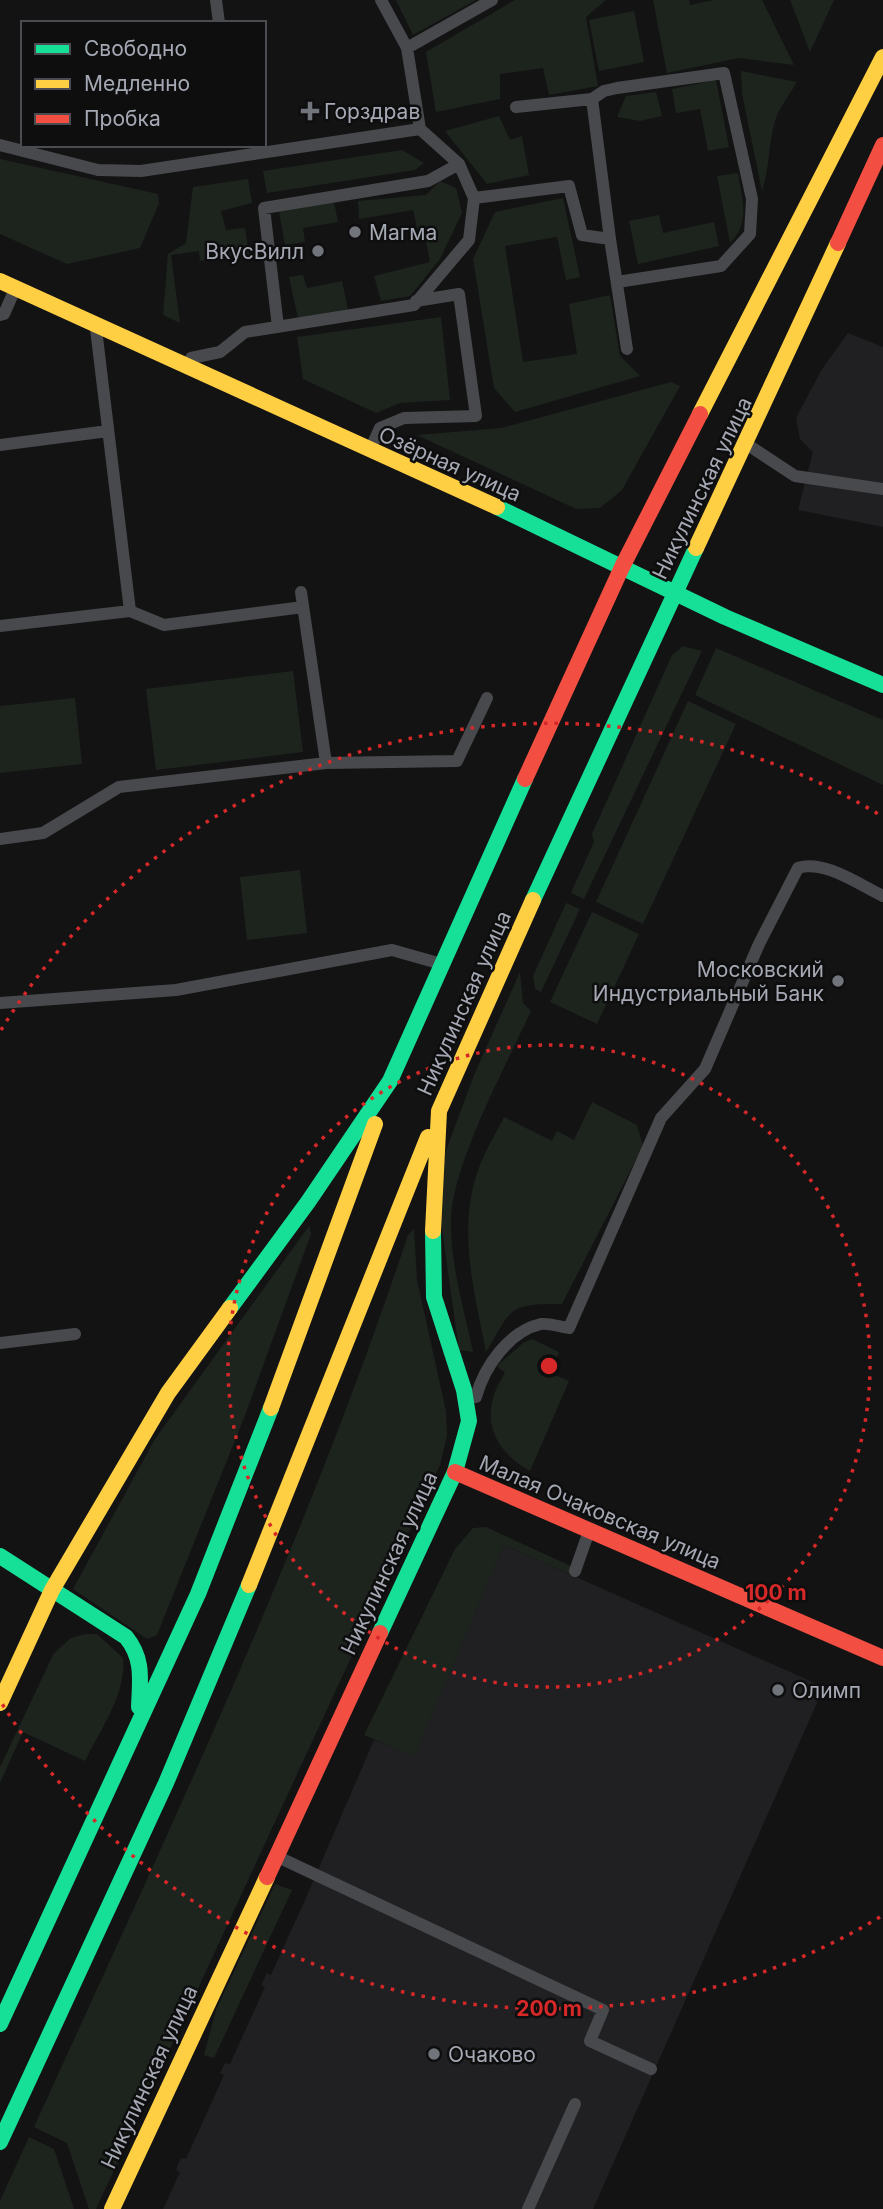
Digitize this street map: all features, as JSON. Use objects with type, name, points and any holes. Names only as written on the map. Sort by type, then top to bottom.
[{"type":"main road","name":"Никулинская улица","points":[[0,1703],[52,1590],[169,1393],[308,1202],[390,1081],[440,964],[622,567],[883,57]]},
{"type":"main road","name":"Никулинская улица","points":[[112,2209],[274,1855],[455,1472],[469,1421],[464,1390],[434,1297],[432,1242],[439,1111],[675,592],[747,445],[883,145]]},
{"type":"main road","name":"Озёрная улица","points":[[8,285],[622,567],[725,618],[883,685]]},
{"type":"main road","points":[[677,459],[673,476],[680,492]]},
{"type":"main road","points":[[695,502],[713,500],[726,487]]},
{"type":"main road","points":[[0,2024],[198,1594],[266,1423],[390,1081]]},
{"type":"main road","points":[[0,2142],[166,1783],[241,1606],[439,1111]]},
{"type":"main road","name":"Малая Очаковская улица","points":[[455,1472],[883,1658]]},
{"type":"main road","points":[[0,1556],[107,1622],[136,1649],[141,1663],[142,1693],[132,1738]]},
{"type":"lane","points":[[216,0],[219,21]]},
{"type":"lane","points":[[172,361],[220,352],[245,332],[414,305],[469,240],[474,198],[459,164],[420,129],[407,48],[381,0]]},
{"type":"lane","points":[[407,48],[492,0]]},
{"type":"lane","points":[[516,107],[592,99],[604,91],[617,88],[724,74],[752,199],[750,234],[721,267],[617,282]]},
{"type":"lane","points":[[592,99],[627,349]]},
{"type":"lane","points":[[0,145],[98,170],[141,172],[420,129]]},
{"type":"lane","points":[[278,327],[264,208],[428,181],[459,164]]},
{"type":"lane","points":[[474,198],[569,186],[582,235],[610,239]]},
{"type":"lane","points":[[0,315],[5,314],[8,285]]},
{"type":"lane","points":[[370,450],[380,428],[404,418],[476,416],[459,294],[416,301]]},
{"type":"lane","points":[[96,326],[130,611]]},
{"type":"lane","points":[[0,445],[108,431]]},
{"type":"lane","points":[[747,445],[795,476],[883,489]]},
{"type":"lane","points":[[301,592],[326,764]]},
{"type":"lane","points":[[0,626],[130,611],[164,625],[303,607]]},
{"type":"lane","points":[[0,839],[43,833],[118,788],[326,764],[457,761],[487,698]]},
{"type":"lane","points":[[469,1421],[478,1386],[489,1365],[522,1332],[543,1324],[569,1328],[661,1118],[705,1069],[759,944],[798,868],[808,864],[821,867],[883,896]]},
{"type":"lane","points":[[0,1003],[176,990],[392,950],[440,964]]},
{"type":"lane","points":[[0,1343],[75,1334]]},
{"type":"lane","points":[[575,1571],[590,1531]]},
{"type":"lane","points":[[274,1855],[603,2010],[590,2041],[651,2068]]},
{"type":"lane","points":[[528,2209],[575,2104]]},
{"type":"shaded area","points":[[396,0],[476,0],[413,35]]},
{"type":"shaded area","points":[[515,0],[606,0],[586,17],[598,86],[549,95],[543,68],[500,74],[500,99],[436,112],[426,52]]},
{"type":"shaded area","points":[[653,0],[689,0],[690,5],[713,0],[762,0],[794,65],[739,58],[667,73]]},
{"type":"shaded area","points":[[790,0],[834,0],[810,52]]},
{"type":"shaded area","points":[[634,11],[644,62],[599,71],[589,20]]},
{"type":"shaded area","points":[[741,71],[797,82],[775,121],[762,191],[742,94]]},
{"type":"shaded area","points":[[716,80],[729,147],[708,151],[700,109],[676,113],[672,89]]},
{"type":"shaded area","points":[[656,92],[662,116],[640,121],[617,117],[626,96]]},
{"type":"shaded area","points":[[499,116],[510,140],[522,136],[529,175],[487,184],[445,131]]},
{"type":"shaded area","points":[[402,150],[424,163],[415,170],[267,193],[263,171]]},
{"type":"shaded area","points":[[0,159],[158,194],[159,203],[140,248],[67,264],[0,234]]},
{"type":"shaded area","points":[[738,173],[743,219],[737,235],[730,243],[717,176]]},
{"type":"shaded area","points":[[248,179],[252,203],[221,211],[226,230],[245,228],[249,254],[200,261],[199,251],[171,255],[180,323],[163,315],[168,254],[186,243],[193,187]]},
{"type":"shaded area","points":[[440,181],[456,188],[462,213],[440,259],[410,296],[381,301],[374,276],[430,262],[425,236],[419,237],[413,210],[359,219],[358,201],[426,195]]},
{"type":"shaded area","points":[[563,198],[580,277],[566,280],[557,237],[505,246],[523,362],[577,354],[569,304],[610,295],[620,356],[640,376],[515,412],[494,388],[473,259],[495,212]]},
{"type":"shaded area","points":[[334,202],[338,222],[303,228],[305,242],[285,245],[279,211]]},
{"type":"shaded area","points":[[659,215],[663,233],[714,222],[719,246],[638,264],[629,221]]},
{"type":"shaded area","points":[[303,275],[307,288],[342,281],[348,310],[298,318],[289,277]]},
{"type":"shaded area","points":[[441,317],[450,400],[400,403],[376,413],[303,379],[297,337]]},
{"type":"shaded area","points":[[848,333],[883,347],[883,527],[798,510],[813,452],[800,439],[796,418],[822,369]]},
{"type":"shaded area","points":[[671,382],[680,386],[622,490],[600,508],[576,509],[417,435],[502,428]]},
{"type":"shaded area","points":[[683,646],[702,651],[584,899],[571,893],[594,842],[592,834],[672,655]]},
{"type":"shaded area","points":[[716,648],[883,720],[883,785],[695,695]]},
{"type":"shaded area","points":[[293,671],[303,752],[156,770],[146,689]]},
{"type":"shaded area","points":[[75,698],[82,764],[0,773],[0,706]]},
{"type":"shaded area","points":[[688,701],[736,724],[643,924],[596,902]]},
{"type":"shaded area","points":[[300,870],[307,933],[247,940],[240,877]]},
{"type":"shaded area","points":[[566,903],[580,909],[541,992],[535,989],[533,976]]},
{"type":"shaded area","points":[[592,912],[639,934],[597,1024],[550,1002]]},
{"type":"shaded area","points":[[520,972],[523,1003],[531,1011],[470,1143],[454,1197],[451,1220],[458,1286],[473,1352],[459,1350],[435,1180],[474,1075]]},
{"type":"shaded area","points":[[592,1102],[637,1125],[643,1146],[562,1304],[531,1305],[514,1311],[507,1317],[486,1352],[472,1282],[468,1235],[473,1188],[482,1159],[504,1117],[552,1141],[557,1131],[574,1140]]},
{"type":"shaded area","points":[[309,1226],[311,1234],[244,1418],[157,1635],[147,1639],[73,1589],[155,1439]]},
{"type":"shaded area","points":[[414,1229],[417,1280],[446,1411],[447,1436],[440,1465],[96,2209],[89,2209],[67,2143],[34,2127],[184,1797],[280,1575],[368,1349],[408,1235]]},
{"type":"shaded area","points":[[532,1339],[559,1352],[550,1373],[569,1381],[530,1471],[516,1462],[497,1440],[491,1415],[497,1387],[505,1373],[497,1366],[523,1343]]},
{"type":"shaded area","points":[[486,1527],[575,1568],[572,1575],[504,1545],[414,1756],[364,1735],[455,1549],[473,1528]]},
{"type":"shaded area","points":[[504,1545],[824,1687],[593,2209],[163,2209],[180,2172],[176,2170],[178,2164],[181,2158],[186,2159],[224,2075],[220,2073],[225,2063],[230,2064],[265,1987],[261,1985],[267,1973],[271,1975],[374,1740],[414,1755]]},
{"type":"shaded area","points":[[97,1634],[123,1658],[123,1671],[117,1698],[85,1761],[23,1732],[0,1783],[0,1767],[54,1653],[71,1638]]},
{"type":"shaded area","points":[[275,1884],[292,1890],[214,2058],[204,2055],[216,2010]]},
{"type":"shaded area","points":[[29,2137],[54,2149],[74,2209],[0,2209],[0,2201]]},
{"type":"traffic: fast","points":[[497,507],[725,617],[883,685]]},
{"type":"traffic: fast","points":[[533,900],[696,548]]},
{"type":"traffic: fast","points":[[230,1308],[308,1202],[390,1081],[525,779]]},
{"type":"traffic: fast","points":[[380,1633],[455,1472],[469,1421],[464,1390],[434,1297],[433,1231]]},
{"type":"traffic: fast","points":[[0,2024],[198,1594],[271,1408]]},
{"type":"traffic: fast","points":[[0,1556],[126,1637],[138,1662],[139,1707]]},
{"type":"traffic: fast","points":[[0,2142],[166,1783],[249,1585]]},
{"type":"traffic: slow","points":[[700,414],[883,57]]},
{"type":"traffic: slow","points":[[696,548],[838,243]]},
{"type":"traffic: slow","points":[[0,281],[497,507]]},
{"type":"traffic: slow","points":[[433,1231],[439,1111],[533,900]]},
{"type":"traffic: slow","points":[[271,1408],[375,1124]]},
{"type":"traffic: slow","points":[[249,1585],[428,1137]]},
{"type":"traffic: slow","points":[[0,1703],[52,1590],[168,1393],[230,1308]]},
{"type":"traffic: slow","points":[[112,2209],[267,1877]]},
{"type":"traffic: jam","points":[[838,243],[883,145]]},
{"type":"traffic: jam","points":[[525,779],[622,567],[700,414]]},
{"type":"traffic: jam","points":[[455,1472],[883,1658]]},
{"type":"traffic: jam","points":[[267,1877],[380,1633]]},
{"type":"place","name":"Горздрав","points":[[310,111]]},
{"type":"place","name":"Магма","points":[[355,232]]},
{"type":"place","name":"ВкусВилл","points":[[318,251]]},
{"type":"place","name":"Московский Индустриальный Банк","points":[[838,981]]},
{"type":"place","name":"Олимп","points":[[778,1690]]},
{"type":"place","name":"Очаково","points":[[434,2054]]}]
